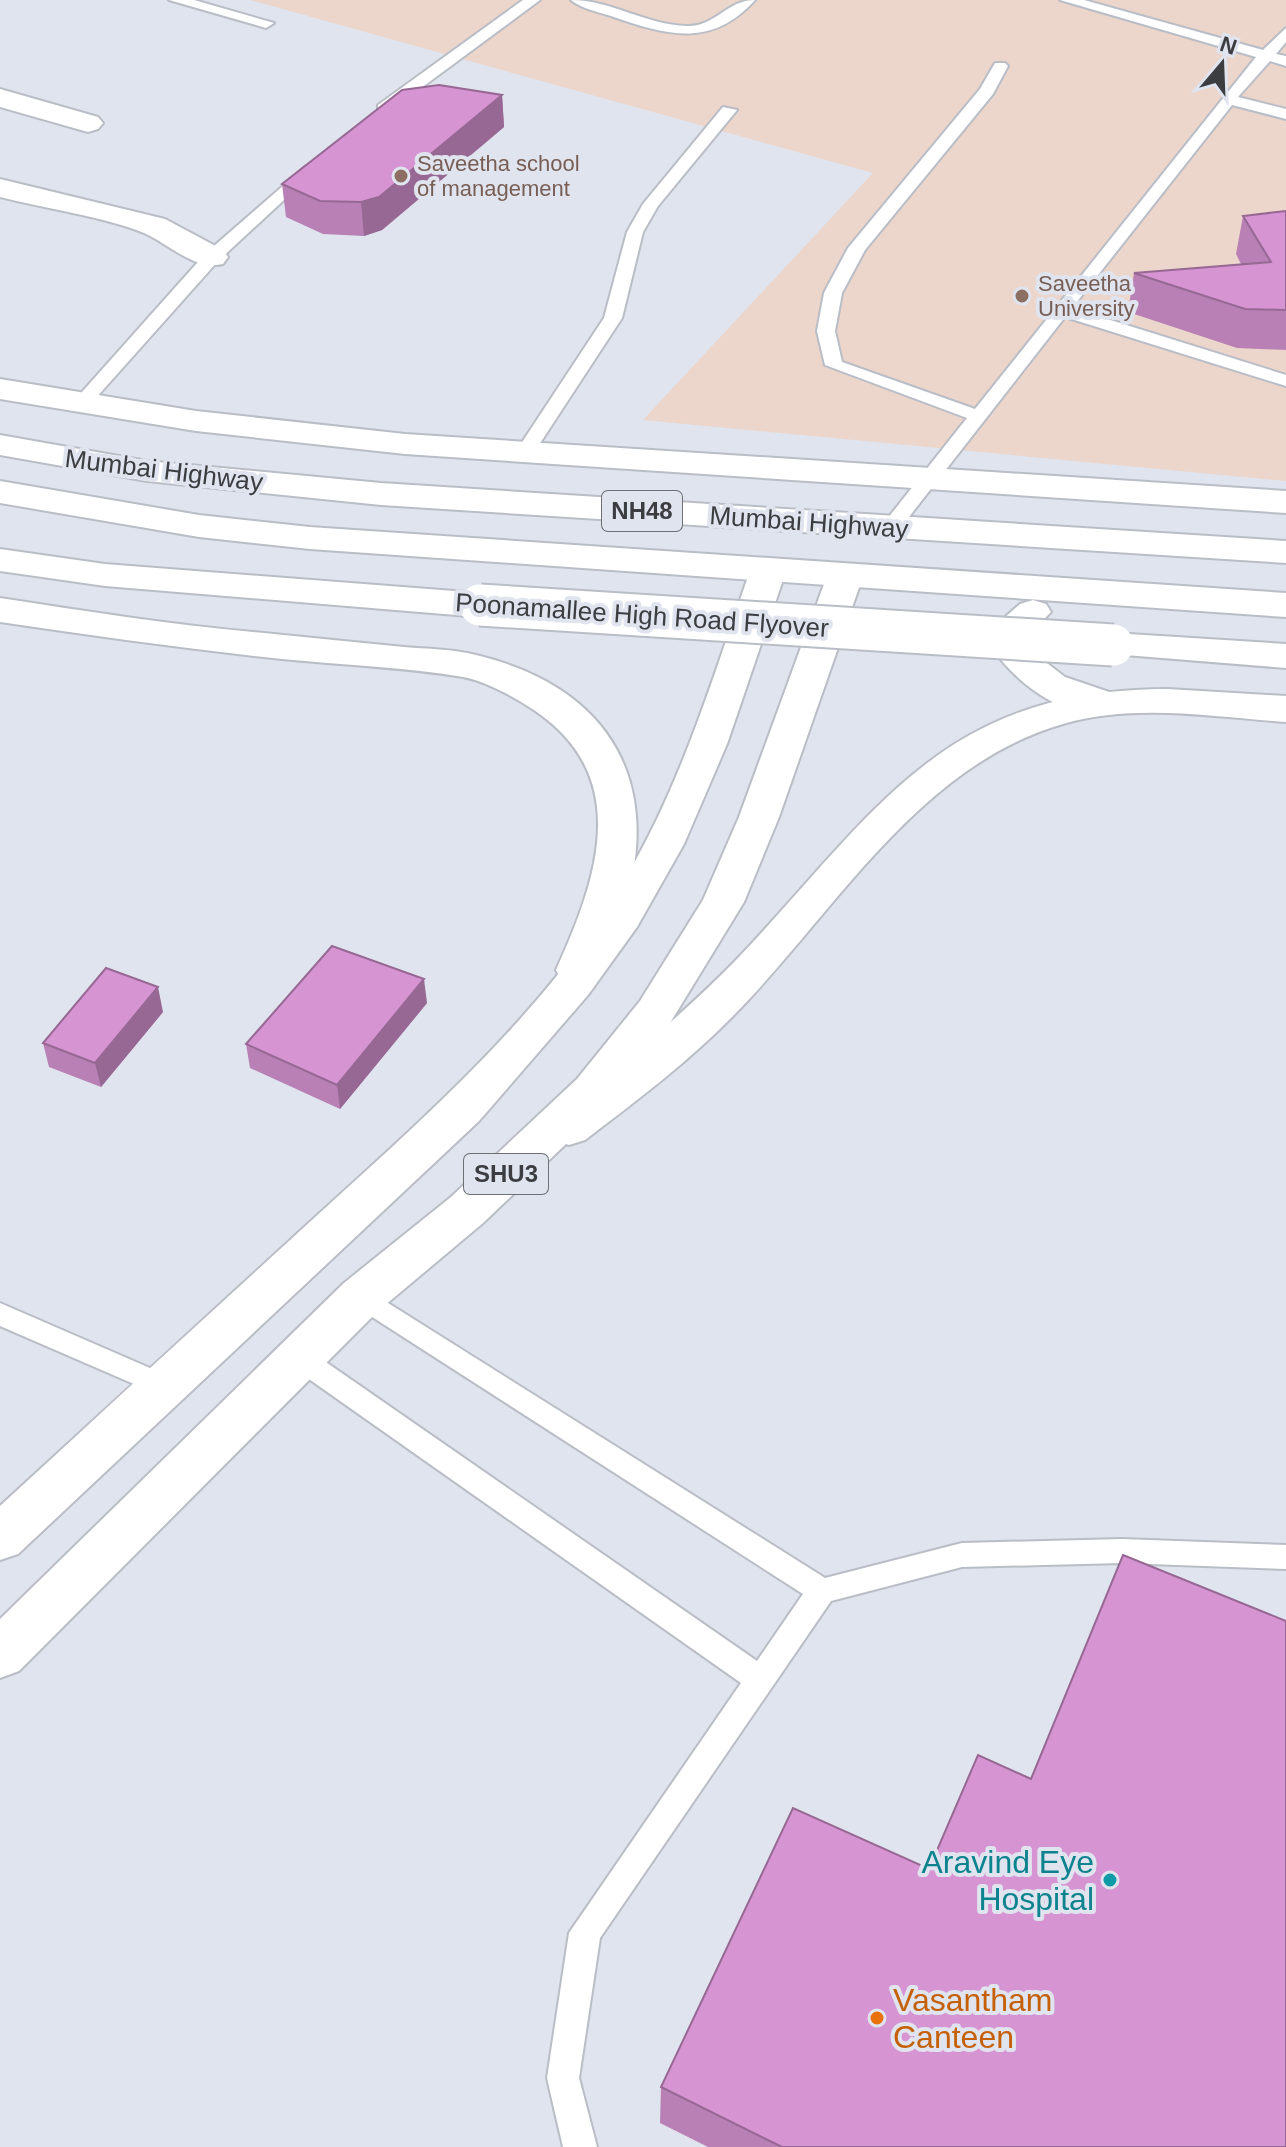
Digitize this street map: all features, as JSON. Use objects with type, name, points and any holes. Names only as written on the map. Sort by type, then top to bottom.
[{"type":"main road","points":[[0,98],[88,123]]},
{"type":"main road","points":[[0,188],[154,226],[212,257]]},
{"type":"main road","points":[[0,389],[80,405],[405,444],[1286,502]]},
{"type":"main road","name":"Mumbai Highway","points":[[0,445],[147,471],[280,485],[1286,552]]},
{"type":"main road","points":[[0,492],[199,526],[310,538],[1286,605]]},
{"type":"main road","name":"Poonamallee High Road Flyover","points":[[0,560],[105,575],[480,605],[1286,656]]},
{"type":"main road","name":"SHU3","points":[[0,1538],[463,1109],[589,967],[663,846],[690,788],[768,571]]},
{"type":"main road","name":"SHU3","points":[[0,1654],[361,1297],[507,1173],[593,1091],[655,1012],[723,902],[759,817],[845,576]]},
{"type":"main road","points":[[1078,591],[1039,607],[1015,625],[1012,649],[1027,673],[1065,693],[1104,704]]},
{"type":"main road","points":[[0,610],[162,635],[472,666],[505,676],[540,693],[571,719],[604,755],[617,786],[621,822],[617,863],[606,905],[561,1000]]},
{"type":"main road","points":[[507,1173],[647,1071],[708,1014],[845,864],[921,788],[1000,734],[1051,713],[1104,704],[1182,703],[1286,709]]},
{"type":"lane","points":[[176,0],[266,23]]},
{"type":"lane","points":[[368,120],[533,0]]},
{"type":"lane","points":[[578,0],[675,29],[698,31],[718,22],[748,0]]},
{"type":"lane","points":[[1067,0],[1286,61]]},
{"type":"lane","points":[[891,527],[1228,99],[1286,33]]},
{"type":"lane","points":[[978,416],[834,365],[826,331],[833,293],[857,248],[987,91],[1000,66]]},
{"type":"lane","points":[[1228,99],[1286,114]]},
{"type":"lane","points":[[524,453],[613,318],[635,232],[651,204],[729,110]]},
{"type":"lane","points":[[80,405],[212,257],[322,157]]},
{"type":"lane","points":[[1063,311],[1286,381]]},
{"type":"lane","points":[[361,1297],[822,1591]]},
{"type":"lane","points":[[0,1314],[164,1386]]},
{"type":"lane","points":[[298,1357],[760,1680]]},
{"type":"lane","points":[[580,2147],[563,2078],[585,1933],[822,1591],[962,1555],[1122,1551],[1286,1557]]},
{"type":"shaded area","name":"Saveetha University","points":[[250,0],[1286,0],[1286,481],[643,420],[873,173]]},
{"type":"building","points":[[439,85],[502,95],[379,197],[361,202],[320,201],[282,184],[402,90]]},
{"type":"building","points":[[1286,211],[1286,310],[1245,309],[1134,273],[1271,262],[1243,216]]},
{"type":"building","points":[[332,946],[424,979],[337,1085],[246,1044]]},
{"type":"building","points":[[106,968],[158,987],[95,1063],[43,1043]]},
{"type":"building","name":"Aravind Eye Hospital","points":[[1123,1555],[1286,1621],[1286,2147],[782,2147],[661,2087],[793,1808],[929,1869],[978,1755],[1031,1779]]},
{"type":"place","name":"Saveetha school of management","points":[[401,176]]},
{"type":"place","name":"Saveetha University","points":[[1022,296]]},
{"type":"place","name":"Aravind Eye Hospital","points":[[1110,1880]]},
{"type":"place","name":"Vasantham Canteen","points":[[877,2018]]}]
